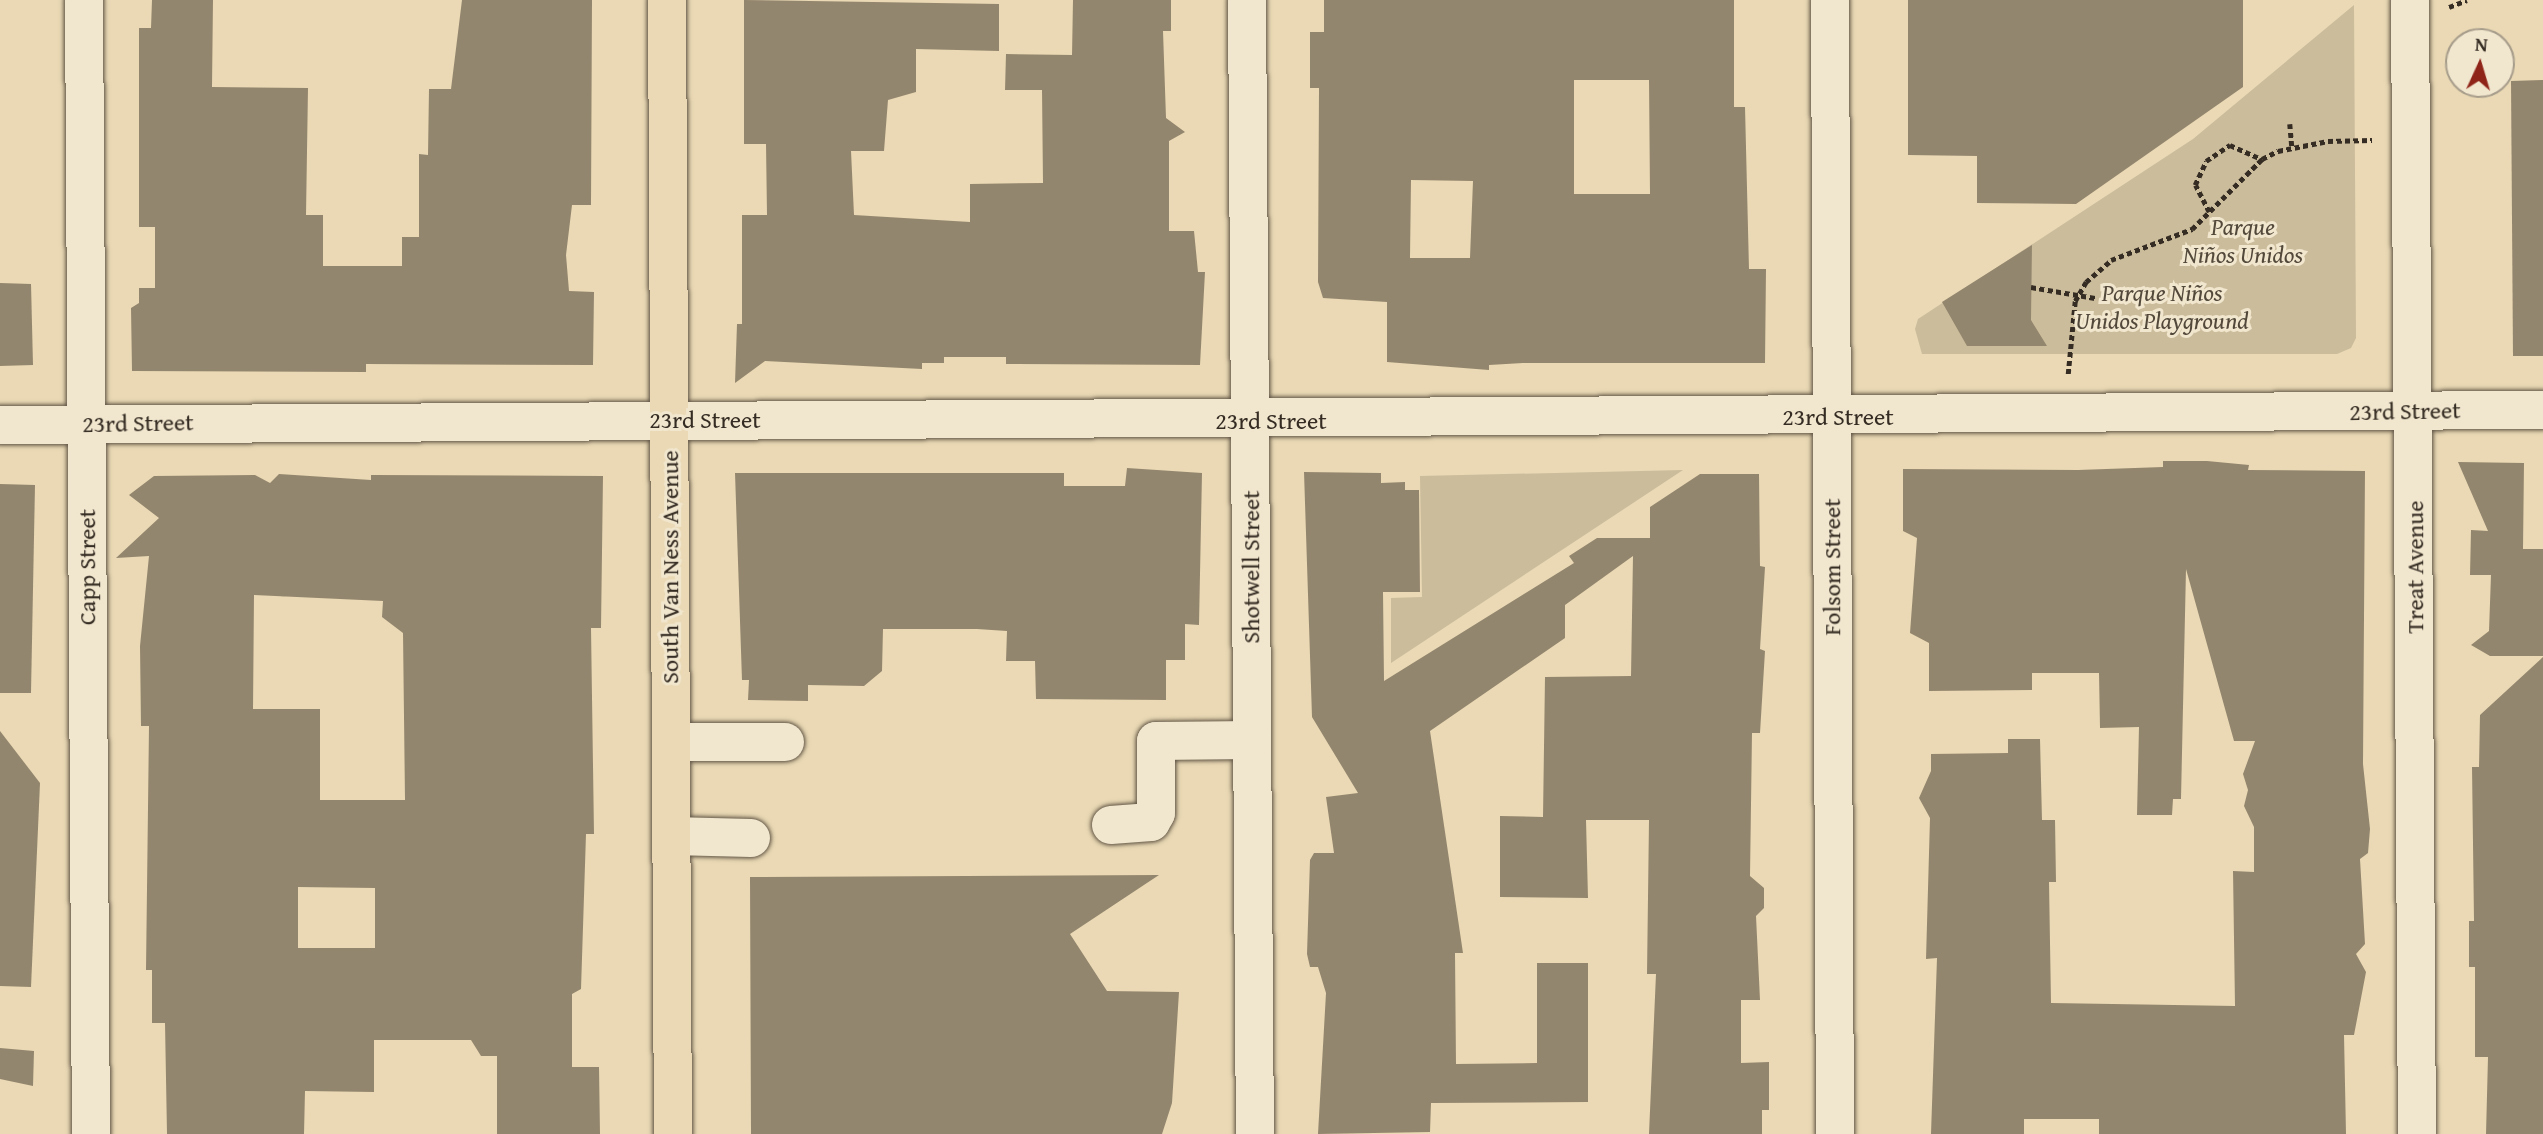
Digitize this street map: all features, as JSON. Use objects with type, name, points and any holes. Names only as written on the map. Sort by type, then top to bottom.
[{"type":"main road","name":"South Van Ness Avenue","points":[[667,0],[673,1134]]},
{"type":"street","name":"Capp Street","points":[[84,0],[91,1134]]},
{"type":"street","name":"Shotwell Street","points":[[1247,0],[1255,1134]]},
{"type":"street","name":"Folsom Street","points":[[1829,0],[1835,1134]]},
{"type":"street","name":"Treat Avenue","points":[[2410,0],[2417,1134]]},
{"type":"street","name":"23rd Street","points":[[0,425],[669,420],[1250,421],[2066,417],[2543,410]]},
{"type":"street","points":[[1111,825],[1151,822],[1156,813],[1156,741],[1252,740]]},
{"type":"street","points":[[671,742],[785,742]]},
{"type":"street","points":[[672,836],[751,838]]},
{"type":"path","points":[[2290,124],[2292,149]]},
{"type":"path","points":[[2066,417],[2070,328],[2077,295],[2110,260],[2177,239],[2209,212],[2262,159],[2328,141],[2409,140]]},
{"type":"path","points":[[2209,212],[2195,185],[2206,161],[2230,145],[2262,159]]},
{"type":"path","points":[[2031,287],[2095,298]]},
{"type":"green space","name":"Parque Niños Unidos","points":[[2354,5],[2356,338],[2351,348],[2337,354],[1922,354],[1915,329],[1918,319],[2193,139]]},
{"type":"green space","points":[[1683,470],[1391,663],[1391,598],[1422,597],[1420,476]]},
{"type":"building","points":[[152,0],[213,0],[212,87],[308,88],[306,215],[323,215],[323,266],[402,266],[402,237],[419,237],[419,154],[428,155],[429,89],[451,89],[462,0],[592,0],[591,205],[572,205],[566,255],[569,291],[594,292],[593,365],[366,364],[366,372],[132,371],[131,308],[139,303],[139,288],[155,288],[155,227],[139,227],[139,28],[151,28]]},
{"type":"building","points":[[744,0],[999,4],[999,51],[916,49],[916,92],[888,100],[884,151],[851,151],[854,215],[970,222],[970,184],[1043,183],[1042,90],[1005,90],[1006,54],[1072,55],[1073,0],[1171,0],[1171,31],[1163,31],[1166,118],[1185,132],[1169,141],[1169,231],[1194,231],[1198,272],[1205,272],[1200,365],[1006,364],[1006,357],[944,357],[944,363],[922,363],[922,369],[765,361],[735,383],[737,324],[742,324],[742,215],[767,215],[766,144],[744,144]]},
{"type":"building","points":[[1324,0],[1734,0],[1734,107],[1745,107],[1749,269],[1766,269],[1765,363],[1523,363],[1489,365],[1489,370],[1387,362],[1387,302],[1323,298],[1318,282],[1319,88],[1310,88],[1310,32],[1324,32]],"holes":[[[1574,80],[1649,80],[1650,194],[1574,194]],[[1411,180],[1473,181],[1470,258],[1410,258]]]},
{"type":"building","points":[[1908,0],[2243,0],[2243,87],[2076,204],[1977,203],[1977,156],[1908,155]]},
{"type":"building","points":[[2543,80],[2543,356],[2513,356],[2511,98],[2515,98],[2515,81]]},
{"type":"building","points":[[2032,245],[2031,320],[2047,346],[1967,346],[1942,302]]},
{"type":"building","points":[[0,283],[31,284],[33,365],[0,366]]},
{"type":"building","points":[[2163,461],[2249,465],[2248,470],[2365,471],[2363,764],[2370,829],[2368,853],[2360,859],[2365,944],[2356,954],[2366,972],[2354,1035],[2344,1035],[2346,1134],[2099,1134],[2099,1119],[2024,1119],[2024,1134],[1931,1134],[1937,958],[1926,959],[1930,818],[1919,798],[1931,771],[1931,754],[2008,753],[2008,739],[2040,739],[2042,820],[2055,820],[2056,882],[2049,882],[2051,1003],[2235,1006],[2233,871],[2254,872],[2254,827],[2244,806],[2248,790],[2243,774],[2255,741],[2234,741],[2186,569],[2181,799],[2173,799],[2172,815],[2137,815],[2139,727],[2100,728],[2099,673],[2032,673],[2032,690],[1929,691],[1929,643],[1910,633],[1917,538],[1903,531],[1903,469],[2078,470],[2163,467]]},
{"type":"building","points":[[2458,462],[2524,463],[2523,549],[2543,549],[2543,656],[2490,656],[2471,645],[2489,631],[2491,575],[2470,575],[2471,530],[2488,531]]},
{"type":"building","points":[[1127,468],[1202,473],[1199,625],[1185,624],[1185,660],[1166,660],[1166,700],[1036,699],[1035,661],[1006,661],[1007,631],[883,629],[882,671],[864,686],[808,685],[808,701],[748,700],[749,680],[742,680],[735,473],[1064,473],[1064,486],[1125,486]]},
{"type":"building","points":[[1304,472],[1381,473],[1381,483],[1405,482],[1405,490],[1419,490],[1420,592],[1383,592],[1384,681],[1574,563],[1569,556],[1597,538],[1650,538],[1650,507],[1700,474],[1759,474],[1760,566],[1765,567],[1760,649],[1765,651],[1760,733],[1752,733],[1750,876],[1764,888],[1764,908],[1756,916],[1760,1000],[1741,1000],[1741,1063],[1769,1062],[1769,1110],[1762,1110],[1762,1134],[1649,1134],[1656,974],[1647,974],[1649,820],[1586,820],[1588,898],[1500,897],[1500,816],[1543,817],[1545,677],[1631,676],[1633,556],[1565,605],[1565,638],[1430,731],[1463,953],[1455,953],[1456,1064],[1537,1063],[1537,963],[1588,963],[1588,1102],[1431,1103],[1430,1132],[1318,1134],[1326,993],[1318,967],[1310,967],[1307,954],[1310,860],[1314,853],[1334,853],[1326,797],[1358,793],[1312,717]]},
{"type":"building","points":[[279,474],[371,480],[371,475],[603,476],[601,628],[591,628],[594,834],[586,834],[581,989],[572,994],[572,1067],[599,1067],[600,1134],[497,1134],[497,1056],[481,1056],[471,1040],[374,1040],[374,1092],[305,1091],[304,1134],[167,1134],[165,1023],[152,1023],[152,970],[146,970],[149,726],[141,726],[140,646],[149,556],[116,558],[159,518],[129,495],[154,476],[255,475],[270,483]],"holes":[[[254,595],[383,601],[382,617],[403,633],[405,800],[320,800],[320,709],[253,709]],[[298,887],[375,888],[375,948],[298,948]]]},
{"type":"building","points":[[0,484],[35,485],[31,693],[0,693]]},
{"type":"building","points":[[2543,657],[2543,1134],[2486,1134],[2488,1057],[2475,1057],[2475,967],[2469,967],[2469,921],[2474,921],[2472,767],[2479,767],[2480,715]]},
{"type":"building","points":[[0,731],[40,783],[31,987],[0,986]]},
{"type":"building","points":[[1159,875],[1070,934],[1107,991],[1179,992],[1172,1103],[1162,1134],[751,1134],[750,877]]},
{"type":"building","points":[[0,1048],[34,1051],[33,1086],[0,1079]]},
{"type":"park label","name":"Parque Niños Unidos Playground","points":[[2162,307]]}]
